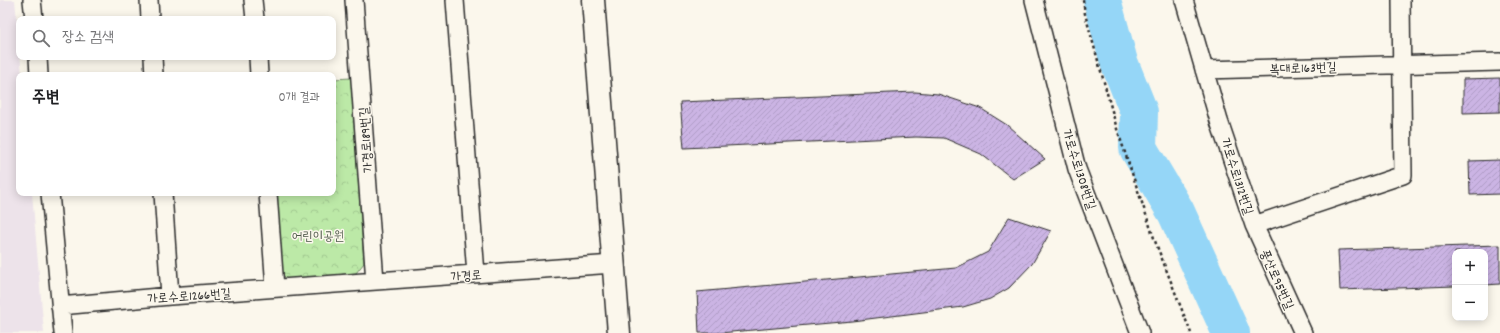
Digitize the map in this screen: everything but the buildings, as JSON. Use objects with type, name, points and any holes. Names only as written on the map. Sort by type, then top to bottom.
[{"type":"street","points":[[32,0],[34,16]]},
{"type":"street","points":[[149,0],[150,16]]},
{"type":"street","points":[[253,0],[255,16]]},
{"type":"street","name":"가경로189번길","points":[[354,0],[375,281]]},
{"type":"street","points":[[455,0],[476,274]]},
{"type":"street","points":[[593,0],[619,333]]},
{"type":"street","name":"가로수로1308번길","points":[[1034,0],[1077,169],[1140,333]]},
{"type":"street","name":"가로수로1312번길","points":[[1184,0],[1204,70],[1254,225],[1404,175],[1402,64]]},
{"type":"street","points":[[1401,0],[1402,64]]},
{"type":"street","points":[[38,60],[39,72]]},
{"type":"street","points":[[153,60],[154,72]]},
{"type":"street","points":[[258,60],[259,72]]},
{"type":"street","name":"복대로163번길","points":[[1204,70],[1500,62]]},
{"type":"street","points":[[50,196],[63,333]]},
{"type":"street","points":[[163,196],[170,296]]},
{"type":"street","points":[[268,196],[275,288]]},
{"type":"street","name":"풍산로95번길","points":[[1254,225],[1303,333]]},
{"type":"street","name":"가경로","points":[[318,285],[613,264]]},
{"type":"street","name":"가로수로1266번길","points":[[60,306],[318,285]]},
{"type":"path","points":[[1083,0],[1085,14],[1117,129],[1155,241],[1192,333]]},
{"type":"shaded area","points":[[0,0],[15,0],[16,16],[16,60],[21,60],[22,72],[16,72],[16,196],[32,196],[44,333],[0,333]]},
{"type":"green space","name":"어린이공원","points":[[351,78],[364,263],[356,273],[288,280],[279,271],[273,196],[336,196],[336,79]]},
{"type":"waterway","points":[[1102,0],[1119,62],[1139,112],[1138,148],[1176,212],[1231,333]]}]
